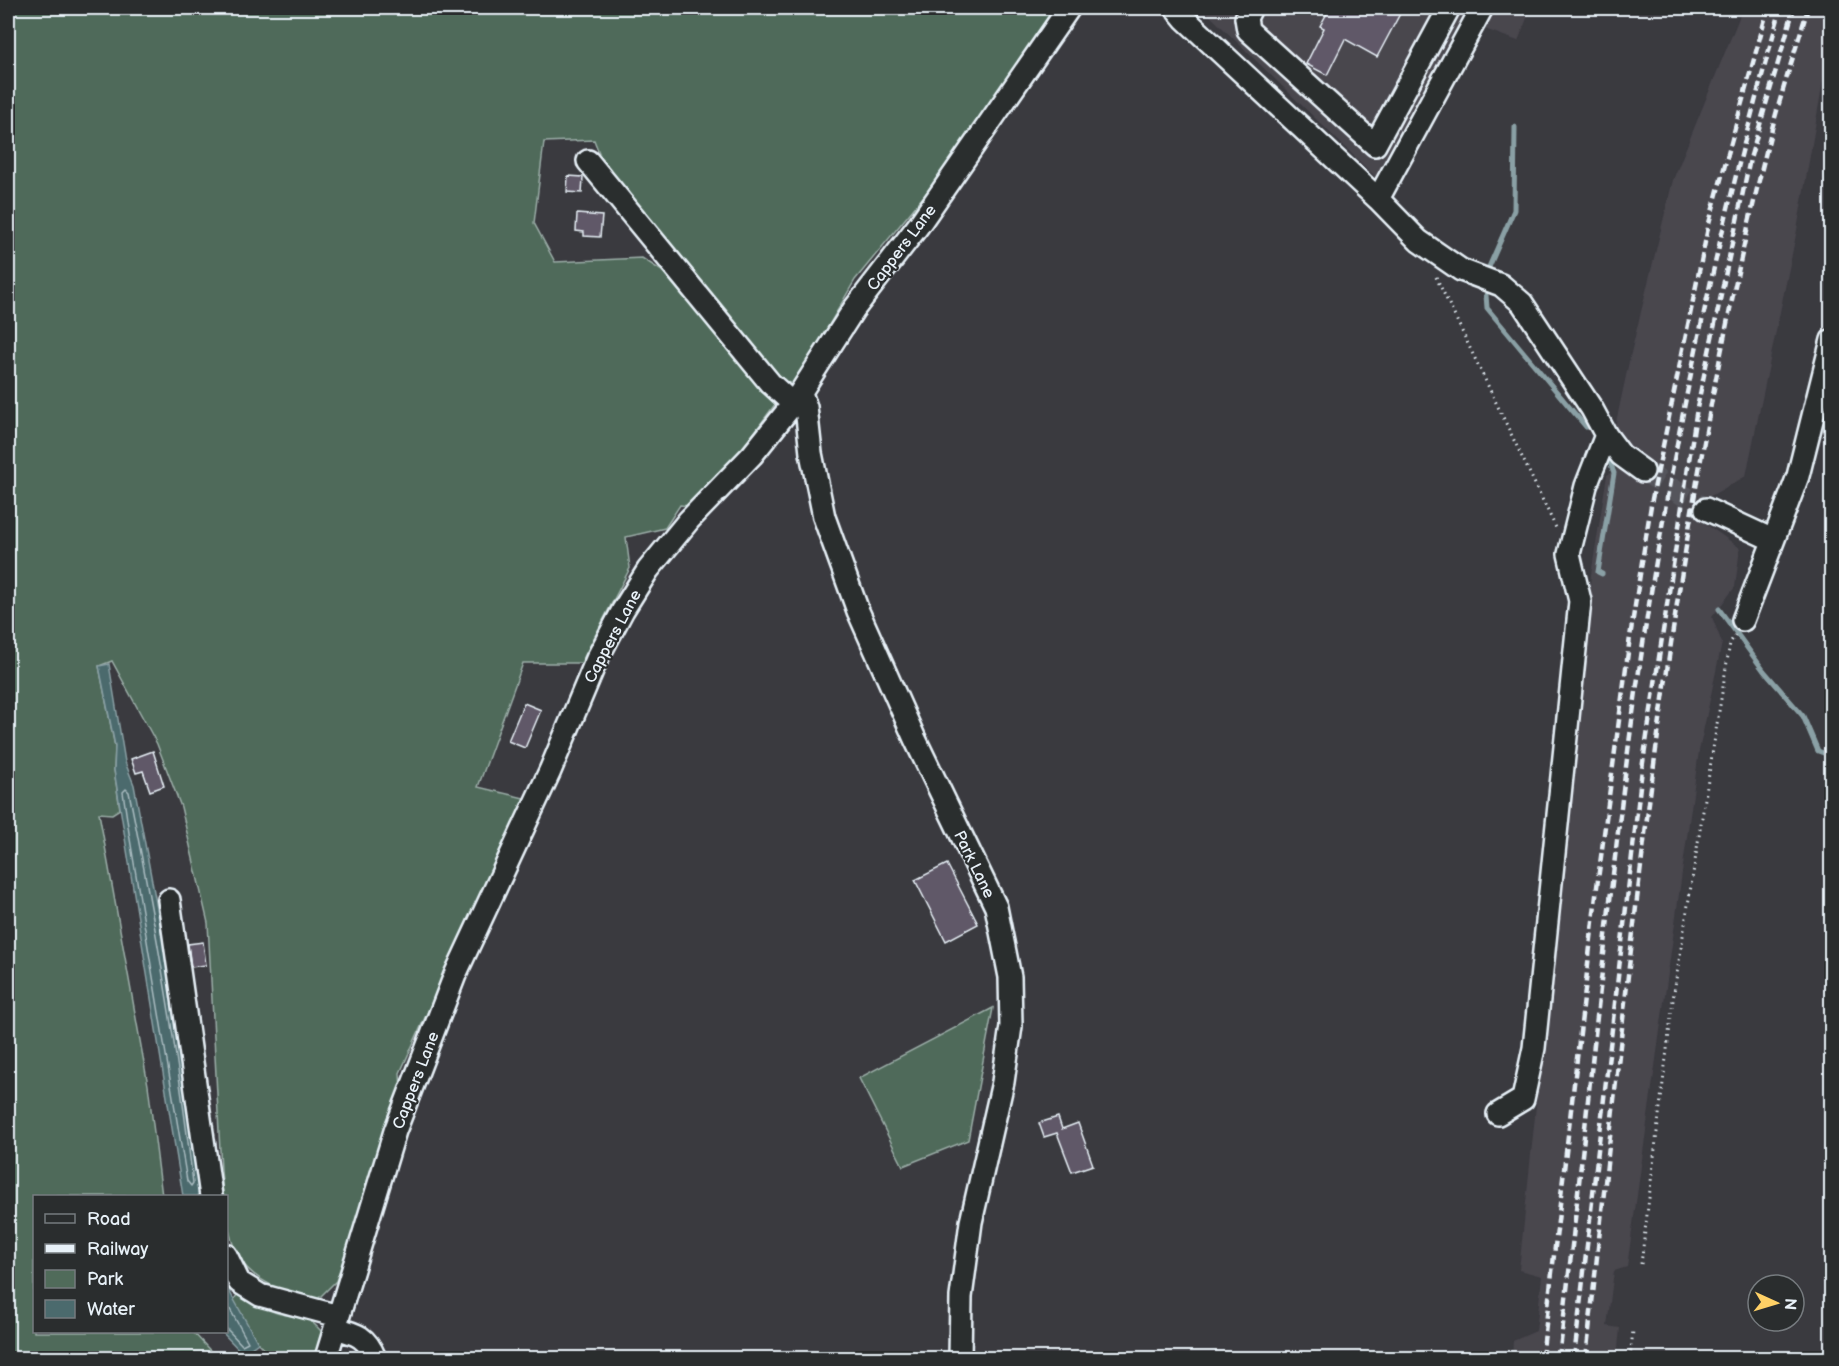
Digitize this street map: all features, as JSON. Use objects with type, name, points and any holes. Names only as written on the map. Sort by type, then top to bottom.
[{"type":"street","name":"Cappers Lane","points":[[326,1359],[394,1131],[456,975],[550,771],[597,659],[622,610],[648,570],[689,520],[752,456],[797,399],[854,309],[918,226],[1069,8]]},
{"type":"street","points":[[1176,8],[1185,19],[1378,199],[1419,242],[1461,270],[1501,285],[1522,303],[1592,409],[1606,435],[1621,455],[1643,471]]},
{"type":"street","points":[[1251,8],[1246,18],[1248,30],[1375,145],[1449,8]]},
{"type":"street","points":[[1378,199],[1482,8]]},
{"type":"street","points":[[588,161],[770,383],[797,399]]},
{"type":"street","points":[[1743,620],[1798,476],[1832,340]]},
{"type":"street","name":"Park Lane","points":[[797,399],[806,408],[811,453],[824,517],[858,611],[915,739],[996,907],[1010,977],[1011,1026],[1003,1082],[971,1222],[961,1297],[960,1359]]},
{"type":"street","points":[[1498,1114],[1523,1099],[1534,1048],[1580,601],[1569,554],[1586,486],[1606,435]]},
{"type":"street","points":[[1706,509],[1773,540]]},
{"type":"street","points":[[169,900],[211,1195]]},
{"type":"street","points":[[228,1259],[239,1282],[260,1295],[337,1322],[369,1343],[375,1359]]},
{"type":"path","points":[[1435,274],[1569,554]]},
{"type":"path","points":[[1641,1264],[1674,992],[1730,643]]},
{"type":"path","points":[[1630,1359],[1633,1331]]},
{"type":"shaded area","points":[[1202,8],[1531,8],[1518,41],[1482,28],[1394,195]]},
{"type":"shaded area","points":[[1743,8],[1831,8],[1831,35],[1797,230],[1746,476],[1707,498],[1703,522],[1740,548],[1735,587],[1712,617],[1722,643],[1699,751],[1627,1267],[1614,1271],[1607,1326],[1620,1328],[1617,1358],[1512,1358],[1513,1341],[1536,1331],[1542,1276],[1519,1270],[1591,575],[1607,475],[1619,468],[1639,481],[1645,463],[1624,445],[1615,427],[1673,180]]},
{"type":"green space","points":[[8,8],[1054,8],[941,175],[855,280],[795,384],[776,380],[605,168],[594,140],[544,142],[534,223],[555,262],[642,258],[662,271],[683,296],[691,296],[766,387],[776,403],[734,460],[689,506],[680,505],[665,528],[626,537],[630,568],[581,663],[523,663],[478,787],[524,798],[400,1073],[401,1091],[336,1281],[316,1301],[275,1287],[260,1279],[238,1256],[231,1240],[228,1195],[223,1195],[221,1170],[208,923],[181,807],[157,744],[112,661],[99,666],[115,747],[114,770],[120,809],[112,814],[99,813],[148,1085],[162,1195],[33,1195],[33,1333],[194,1333],[217,1358],[8,1358]]},
{"type":"green space","points":[[993,1008],[968,1140],[903,1166],[859,1078]]},
{"type":"green space","points":[[240,1290],[270,1310],[306,1318],[315,1325],[322,1332],[317,1358],[273,1358],[258,1343],[233,1301]]},
{"type":"water","points":[[109,664],[125,762],[134,785],[171,983],[202,1195],[183,1195],[114,770],[115,746],[99,666]]},
{"type":"water","points":[[228,1289],[258,1343],[243,1354],[223,1333],[228,1333]]},
{"type":"building","points":[[1330,8],[1403,8],[1377,57],[1345,39],[1327,75],[1306,64],[1324,28],[1320,26]]},
{"type":"building","points":[[568,176],[583,177],[582,193],[567,192]]},
{"type":"building","points":[[577,214],[602,216],[600,237],[584,236],[584,232],[576,231]]},
{"type":"building","points":[[524,703],[541,710],[525,748],[508,741]]},
{"type":"building","points":[[153,751],[164,786],[150,791],[143,771],[136,773],[131,759]]},
{"type":"building","points":[[947,864],[978,924],[946,941],[915,880]]},
{"type":"building","points":[[203,942],[206,965],[191,967],[188,944]]},
{"type":"building","points":[[1058,1117],[1062,1129],[1078,1123],[1093,1165],[1072,1172],[1057,1133],[1044,1137],[1039,1123]]},
{"type":"waterway","points":[[1489,267],[1514,210],[1515,127]]},
{"type":"waterway","points":[[1486,295],[1487,308],[1586,427]]},
{"type":"waterway","points":[[1602,574],[1598,572],[1614,473],[1609,459]]},
{"type":"waterway","points":[[1719,609],[1764,671],[1803,716],[1818,751],[1832,756]]},
{"type":"tunnel","points":[[1643,471],[1706,509]]},
{"type":"railway","points":[[1542,1358],[1597,887],[1630,637],[1652,499],[1709,223],[1768,8]]},
{"type":"railway","points":[[1559,1358],[1615,855],[1652,587],[1668,490],[1708,296],[1730,199],[1781,8]]},
{"type":"railway","points":[[1574,1358],[1642,769],[1697,408],[1750,159],[1794,8]]},
{"type":"railway","points":[[1586,1358],[1655,756],[1701,456],[1730,308],[1769,141],[1808,8]]}]
